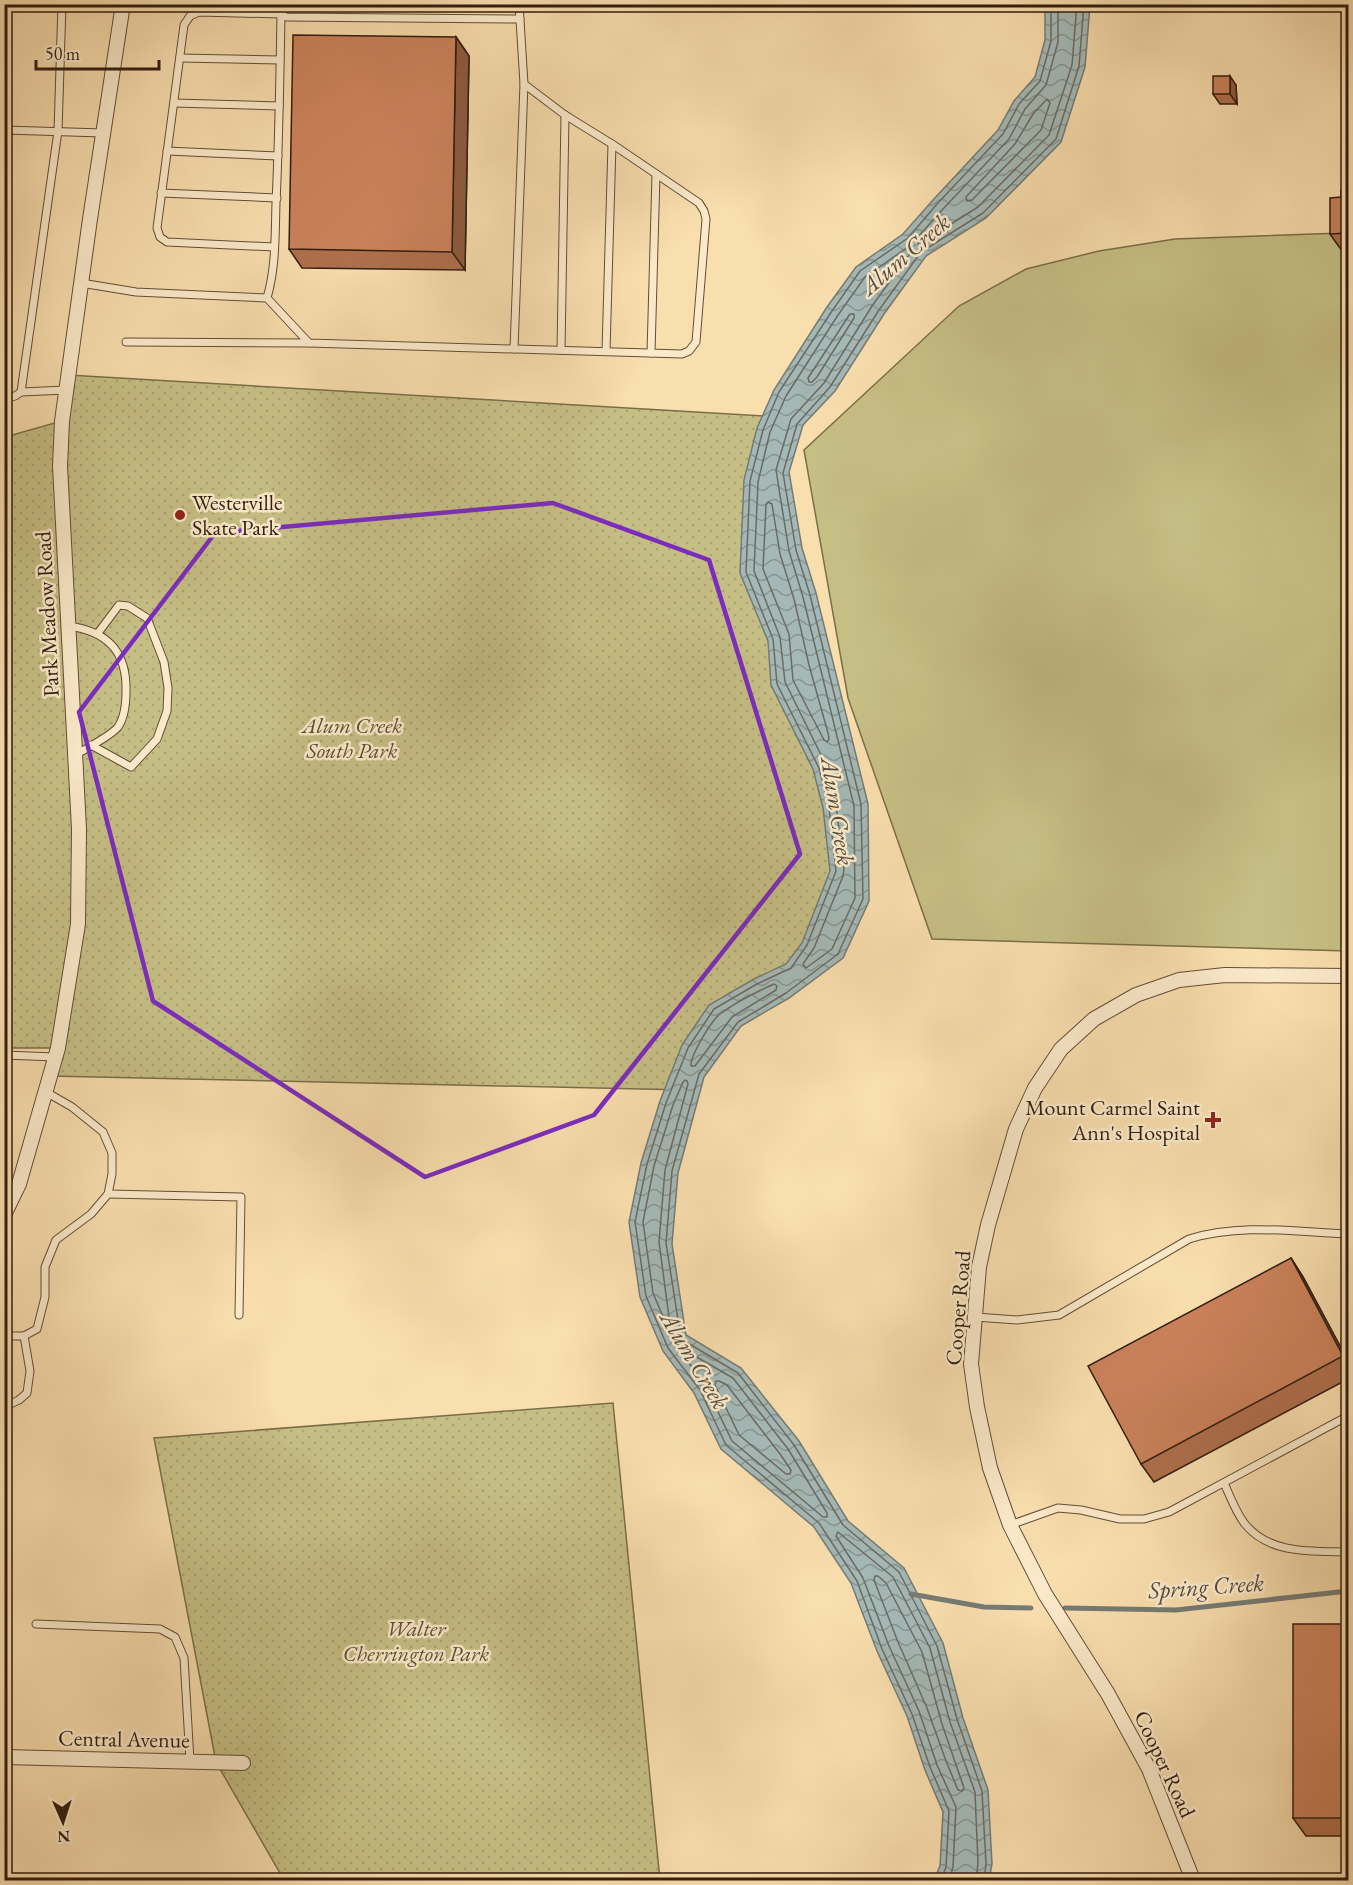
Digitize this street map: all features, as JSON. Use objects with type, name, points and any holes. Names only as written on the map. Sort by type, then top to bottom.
[{"type":"street","name":"Park Meadow Road","points":[[4,1215],[19,1184],[56,1057],[78,924],[79,829],[60,466],[62,421],[123,4]]},
{"type":"street","name":"Cooper Road","points":[[1193,1881],[1149,1769],[1108,1694],[1045,1594],[1010,1525],[990,1468],[977,1407],[971,1364],[979,1267],[987,1225],[1016,1129],[1035,1088],[1061,1049],[1094,1019],[1136,995],[1179,980],[1225,975],[1348,976]]},
{"type":"street","name":"Central Avenue","points":[[4,1757],[243,1763]]},
{"type":"lane","points":[[21,392],[58,131],[62,4]]},
{"type":"lane","points":[[267,298],[273,278],[279,156],[281,4]]},
{"type":"lane","points":[[514,349],[524,84],[519,4]]},
{"type":"lane","points":[[274,247],[167,242],[160,237],[157,228],[161,193],[184,25],[190,16],[199,12],[281,14],[286,17],[520,19]]},
{"type":"lane","points":[[180,58],[280,60]]},
{"type":"lane","points":[[126,342],[309,343],[682,354],[688,351],[696,342],[706,219],[704,211],[699,203],[565,115],[524,84]]},
{"type":"lane","points":[[174,103],[279,105]]},
{"type":"lane","points":[[561,350],[565,115]]},
{"type":"lane","points":[[4,130],[103,133]]},
{"type":"lane","points":[[606,351],[612,144]]},
{"type":"lane","points":[[167,151],[279,156]]},
{"type":"lane","points":[[651,353],[656,174]]},
{"type":"lane","points":[[161,193],[277,198]]},
{"type":"lane","points":[[81,283],[136,292],[267,298],[309,343]]},
{"type":"lane","points":[[4,399],[21,392],[66,390]]},
{"type":"lane","points":[[92,745],[131,767],[157,739],[167,711],[168,688],[164,662],[147,618],[128,606],[119,605],[98,633]]},
{"type":"lane","points":[[68,626],[85,628],[98,633],[114,647],[123,662],[126,681],[126,705],[117,728],[75,756]]},
{"type":"lane","points":[[4,1055],[56,1057]]},
{"type":"lane","points":[[4,1336],[24,1336],[37,1329],[45,1297],[45,1267],[57,1240],[91,1214],[108,1194],[112,1174],[112,1153],[102,1132],[72,1107],[46,1092]]},
{"type":"lane","points":[[108,1194],[241,1197],[239,1315]]},
{"type":"lane","points":[[975,1317],[1017,1320],[1059,1315],[1189,1239],[1208,1233],[1238,1229],[1348,1234]]},
{"type":"lane","points":[[4,1407],[19,1400],[27,1393],[30,1371],[24,1336]]},
{"type":"lane","points":[[1010,1525],[1058,1508],[1081,1510],[1119,1519],[1144,1518],[1169,1512],[1348,1416]]},
{"type":"lane","points":[[1224,1483],[1244,1523],[1258,1538],[1279,1547],[1296,1550],[1348,1552]]},
{"type":"lane","points":[[36,1624],[160,1629],[175,1637],[184,1658],[190,1761]]},
{"type":"highlighted area","points":[[553,503],[709,560],[800,854],[594,1115],[425,1177],[153,1001],[79,712],[215,533]]},
{"type":"green space","points":[[1348,196],[1348,951],[932,939],[848,698],[804,450],[959,306],[1026,269],[1099,251],[1175,239],[1342,233]]},
{"type":"green space","name":"Alum Creek South Park","points":[[68,375],[779,417],[848,876],[816,963],[726,1021],[686,1090],[50,1076],[58,1048],[5,1048],[5,437],[62,421]]},
{"type":"green space","name":"Walter Cherrington Park","points":[[613,1403],[660,1880],[284,1880],[216,1762],[154,1438]]},
{"type":"water","name":"Alum Creek","points":[[1044,5],[1090,5],[1085,67],[1061,142],[986,218],[926,256],[884,314],[835,391],[803,425],[789,472],[802,548],[816,593],[868,804],[869,901],[843,958],[789,998],[741,1026],[704,1077],[678,1173],[672,1244],[686,1335],[741,1368],[799,1441],[848,1521],[904,1568],[943,1643],[963,1718],[988,1790],[992,1864],[989,1880],[934,1880],[940,1866],[943,1812],[925,1770],[907,1716],[877,1651],[851,1583],[814,1527],[721,1449],[694,1393],[663,1351],[640,1297],[629,1222],[641,1163],[660,1101],[682,1045],[709,1005],[786,964],[802,943],[830,871],[823,808],[813,769],[771,685],[768,641],[740,573],[744,480],[757,428],[774,390],[827,307],[856,267],[903,234],[998,130],[1014,101],[1035,77],[1045,40]]},
{"type":"water","points":[[5,780],[10,810],[4,843]]},
{"type":"building","points":[[293,35],[456,37],[452,252],[289,249]]},
{"type":"building","points":[[1213,76],[1230,76],[1230,94],[1213,94]]},
{"type":"building","points":[[1341,190],[1348,190],[1348,233],[1330,234],[1330,198],[1341,197]]},
{"type":"building","points":[[1291,1258],[1343,1356],[1141,1464],[1088,1366]]},
{"type":"building","points":[[1293,1624],[1348,1624],[1348,1818],[1293,1818]]},
{"type":"waterway","name":"Spring Creek","points":[[1065,1608],[1176,1610],[1348,1591]]},
{"type":"waterway","points":[[911,1594],[984,1607],[1031,1608]]},
{"type":"place","name":"Westerville Skate Park","points":[[180,515]]},
{"type":"place","name":"Mount Carmel Saint Ann's Hospital","points":[[1213,1120]]}]
